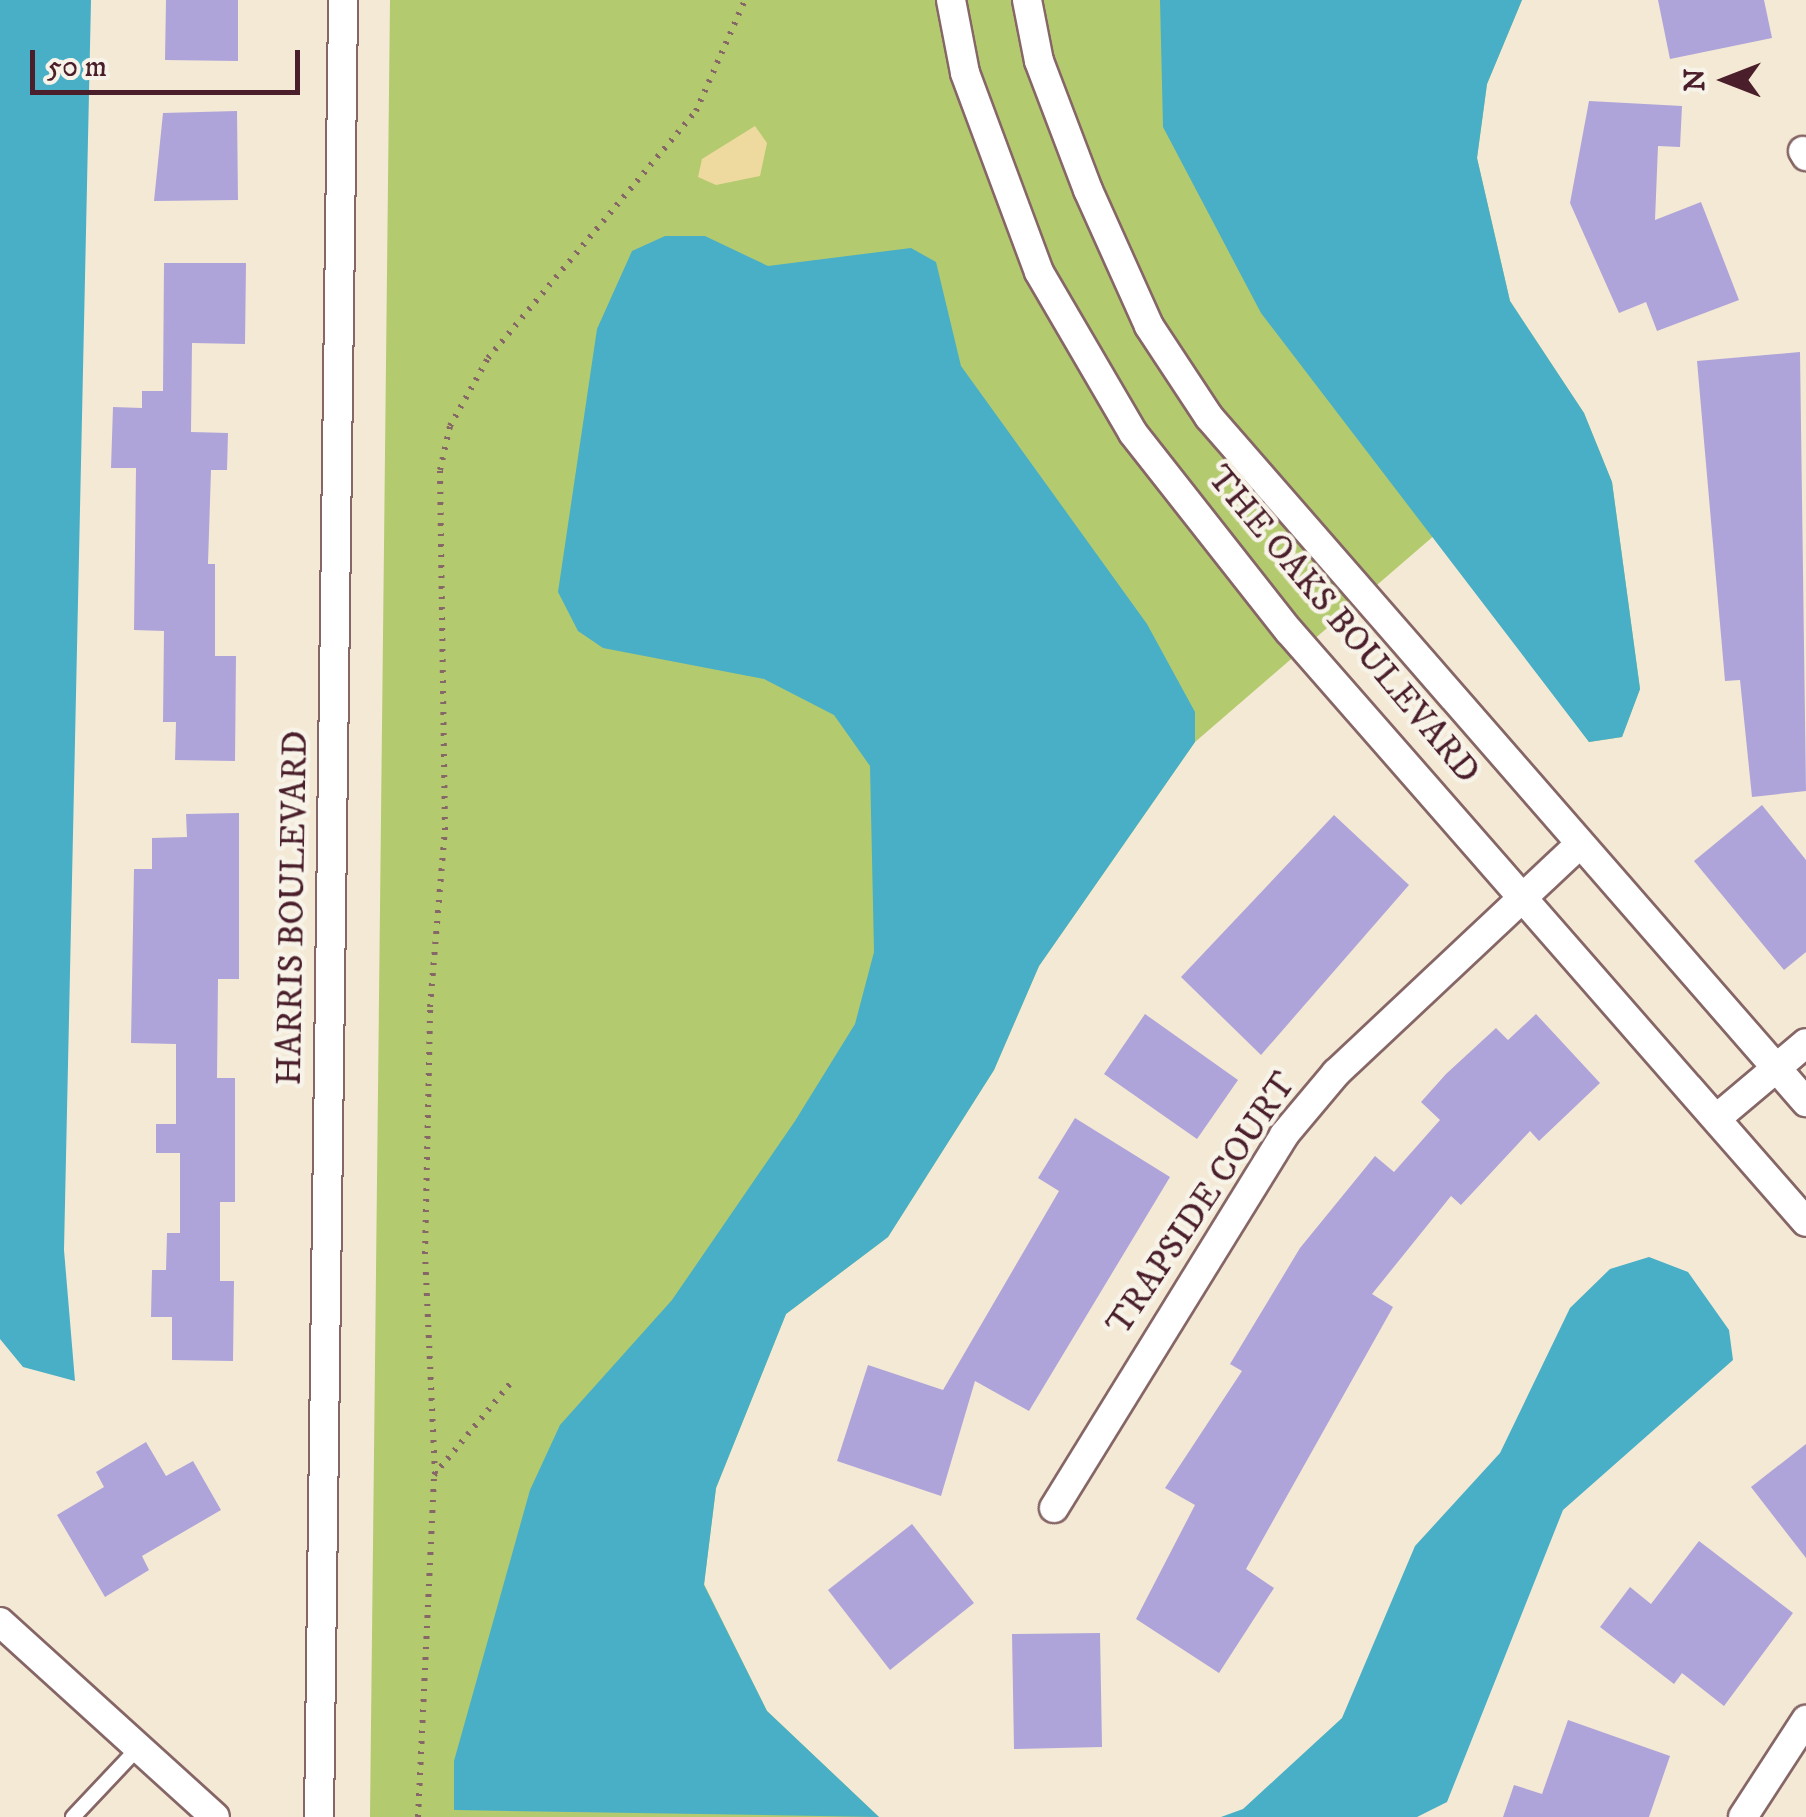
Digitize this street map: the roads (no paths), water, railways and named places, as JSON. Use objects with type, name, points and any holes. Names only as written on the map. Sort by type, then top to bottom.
[{"type":"street","name":"HARRIS BOULEVARD","points":[[319,1817],[343,0]]},
{"type":"street","name":"THE OAKS BOULEVARD","points":[[951,0],[965,73],[1040,272],[1133,433],[1290,631],[1530,897],[1806,1222]]},
{"type":"street","name":"THE OAKS BOULEVARD","points":[[1027,0],[1046,80],[1148,326],[1209,417],[1577,847],[1806,1102]]},
{"type":"street","name":"TRAPSIDE COURT","points":[[1054,1508],[1284,1135],[1336,1072],[1530,897],[1577,847]]},
{"type":"street","points":[[1717,1118],[1806,1044]]},
{"type":"street","points":[[0,1622],[214,1817]]},
{"type":"street","points":[[1743,1817],[1806,1720]]},
{"type":"lane","points":[[73,1817],[140,1746]]},
{"type":"water","points":[[0,0],[91,0],[64,1250],[75,1381],[23,1367],[0,1339]]},
{"type":"water","points":[[1160,0],[1522,0],[1487,84],[1477,158],[1510,301],[1584,413],[1612,482],[1640,689],[1622,737],[1589,742],[1261,313],[1163,127]]},
{"type":"water","points":[[665,236],[705,236],[768,266],[911,248],[936,262],[961,366],[1147,624],[1195,712],[1195,742],[1039,966],[994,1070],[888,1237],[786,1314],[716,1488],[704,1585],[767,1711],[879,1817],[454,1810],[454,1761],[530,1490],[560,1425],[672,1300],[795,1121],[855,1024],[874,952],[870,766],[834,715],[764,679],[603,648],[578,631],[558,592],[597,329],[632,251]]},
{"type":"water","points":[[1649,1257],[1688,1272],[1729,1330],[1733,1360],[1563,1510],[1447,1802],[1417,1817],[1221,1817],[1243,1809],[1342,1718],[1415,1546],[1500,1453],[1570,1308],[1610,1269]]}]
